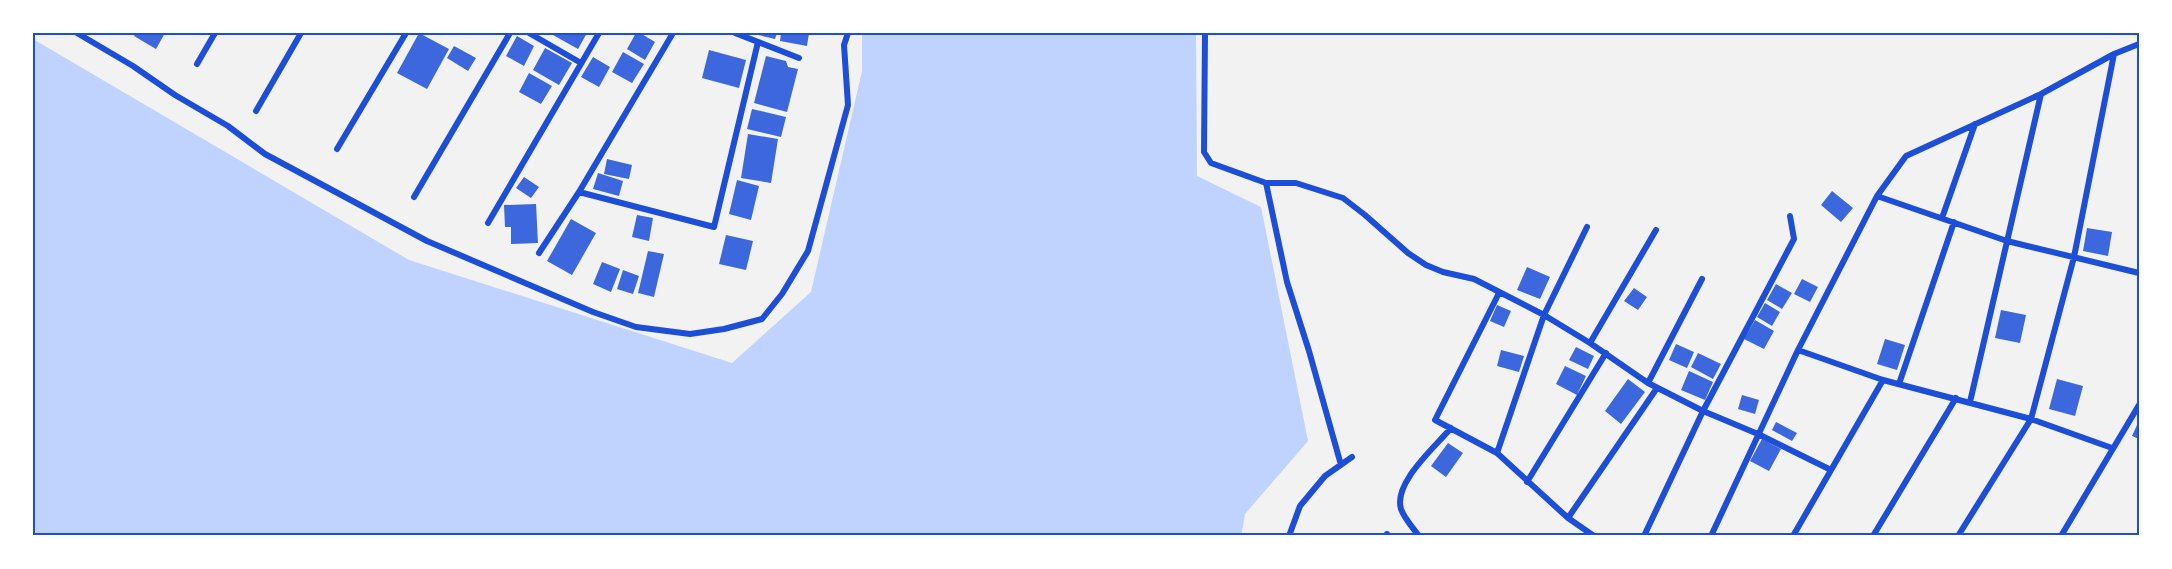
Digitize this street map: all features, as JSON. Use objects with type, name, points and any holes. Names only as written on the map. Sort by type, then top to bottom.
[{"type":"street","points":[[77,33],[228,126],[265,154],[427,241],[593,312],[636,327],[690,334],[724,329],[762,319],[782,294],[808,251],[848,105],[844,45],[849,33]]},
{"type":"street","points":[[197,64],[215,33]]},
{"type":"street","points":[[256,111],[301,33]]},
{"type":"street","points":[[337,149],[406,33]]},
{"type":"street","points":[[414,197],[510,33]]},
{"type":"street","points":[[529,33],[581,63]]},
{"type":"street","points":[[488,223],[599,33]]},
{"type":"street","points":[[539,253],[579,192],[673,33]]},
{"type":"street","points":[[735,33],[743,34],[799,58]]},
{"type":"street","points":[[1205,33],[1204,152],[1211,163],[1266,183],[1296,183],[1343,198],[1408,254],[1426,265],[1443,272],[1474,279],[1544,315],[1657,388],[1831,470]]},
{"type":"street","points":[[579,192],[714,227],[758,42]]},
{"type":"street","points":[[1711,536],[1797,350],[1877,196],[1906,156],[2041,94],[2114,54],[2139,44]]},
{"type":"street","points":[[1958,536],[2031,419],[2074,257],[2114,54]]},
{"type":"street","points":[[1970,402],[2041,94]]},
{"type":"street","points":[[1942,218],[1975,124]]},
{"type":"street","points":[[1266,183],[1287,282],[1341,465]]},
{"type":"street","points":[[1877,196],[2007,241],[2139,273]]},
{"type":"street","points":[[1644,536],[1703,411],[1794,239],[1790,216]]},
{"type":"street","points":[[1899,384],[1954,222]]},
{"type":"street","points":[[1497,453],[1544,315],[1587,227]]},
{"type":"street","points":[[1590,343],[1656,230]]},
{"type":"street","points":[[1648,383],[1702,279]]},
{"type":"street","points":[[1498,293],[1434,420],[1497,453],[1568,518],[1594,536]]},
{"type":"street","points":[[1797,350],[1883,380],[2031,419],[2112,448]]},
{"type":"street","points":[[1527,482],[1606,353]]},
{"type":"street","points":[[1793,536],[1883,380]]},
{"type":"street","points":[[1568,518],[1657,388]]},
{"type":"street","points":[[1873,536],[1956,398]]},
{"type":"street","points":[[2061,536],[2139,405]]},
{"type":"street","points":[[1419,536],[1401,509],[1400,495],[1404,482],[1450,428]]},
{"type":"street","points":[[1289,536],[1300,506],[1325,476],[1352,457]]},
{"type":"water","points":[[862,33],[1196,33],[1197,176],[1261,207],[1308,441],[1245,514],[1241,536],[33,536],[33,39],[409,260],[732,363],[811,292],[862,71]]},
{"type":"building","points":[[136,33],[165,33],[156,49],[134,36]]},
{"type":"building","points":[[419,33],[449,49],[427,89],[397,73]]},
{"type":"building","points":[[554,33],[587,33],[578,49],[553,35]]},
{"type":"building","points":[[636,33],[655,42],[645,60],[627,49]]},
{"type":"building","points":[[750,33],[777,33],[775,39]]},
{"type":"building","points":[[781,33],[809,33],[807,46],[780,41]]},
{"type":"building","points":[[517,36],[534,46],[524,66],[506,56]]},
{"type":"building","points":[[454,46],[476,58],[468,71],[447,58]]},
{"type":"building","points":[[545,48],[572,63],[559,85],[533,70]]},
{"type":"building","points":[[709,50],[746,60],[739,88],[702,78]]},
{"type":"building","points":[[623,52],[644,64],[632,83],[612,72]]},
{"type":"building","points":[[766,56],[786,61],[788,67],[798,69],[787,112],[754,103]]},
{"type":"building","points":[[593,57],[610,67],[599,87],[581,77]]},
{"type":"building","points":[[529,73],[552,86],[541,104],[519,92]]},
{"type":"building","points":[[752,109],[786,117],[781,137],[747,129]]},
{"type":"building","points":[[748,134],[778,139],[771,183],[741,178]]},
{"type":"building","points":[[607,159],[632,165],[629,179],[604,174]]},
{"type":"building","points":[[598,173],[623,181],[619,196],[593,189]]},
{"type":"building","points":[[524,177],[539,187],[531,198],[516,188]]},
{"type":"building","points":[[737,180],[759,186],[751,220],[729,214]]},
{"type":"building","points":[[1832,191],[1853,208],[1841,222],[1821,205]]},
{"type":"building","points":[[536,204],[538,243],[511,244],[511,227],[505,227],[504,205]]},
{"type":"building","points":[[637,215],[653,218],[649,241],[632,237]]},
{"type":"building","points":[[571,219],[596,233],[572,275],[547,261]]},
{"type":"building","points":[[2087,228],[2112,232],[2108,256],[2083,251]]},
{"type":"building","points":[[726,235],[753,241],[746,270],[719,264]]},
{"type":"building","points":[[648,251],[664,254],[654,297],[638,293]]},
{"type":"building","points":[[602,262],[620,269],[611,292],[593,284]]},
{"type":"building","points":[[1527,267],[1550,277],[1540,299],[1517,290]]},
{"type":"building","points":[[623,270],[639,276],[633,294],[617,289]]},
{"type":"building","points":[[1802,279],[1818,287],[1810,302],[1794,294]]},
{"type":"building","points":[[1776,284],[1792,293],[1782,309],[1767,300]]},
{"type":"building","points":[[1634,288],[1647,297],[1638,310],[1624,301]]},
{"type":"building","points":[[1765,303],[1780,312],[1772,326],[1757,317]]},
{"type":"building","points":[[1497,305],[1511,311],[1504,327],[1490,321]]},
{"type":"building","points":[[2001,310],[2026,315],[2020,343],[1995,338]]},
{"type":"building","points":[[1755,320],[1774,331],[1764,349],[1744,339]]},
{"type":"building","points":[[1885,339],[1905,345],[1897,370],[1877,364]]},
{"type":"building","points":[[1676,344],[1694,352],[1687,368],[1669,360]]},
{"type":"building","points":[[1576,347],[1594,356],[1588,369],[1569,360]]},
{"type":"building","points":[[1501,350],[1524,356],[1519,372],[1497,366]]},
{"type":"building","points":[[1698,353],[1721,364],[1713,379],[1691,367]]},
{"type":"building","points":[[1565,366],[1586,376],[1577,395],[1556,384]]},
{"type":"building","points":[[1689,371],[1713,382],[1705,400],[1681,390]]},
{"type":"building","points":[[1628,379],[1645,392],[1621,424],[1605,411]]},
{"type":"building","points":[[2057,379],[2083,386],[2075,416],[2049,409]]},
{"type":"building","points":[[1742,395],[1759,400],[1755,414],[1738,409]]},
{"type":"building","points":[[1776,422],[1797,433],[1792,441],[1772,430]]},
{"type":"building","points":[[2137,425],[2139,426],[2139,439],[2132,436]]},
{"type":"building","points":[[1762,439],[1781,449],[1769,471],[1750,461]]},
{"type":"building","points":[[1448,443],[1463,453],[1446,477],[1431,466]]}]
